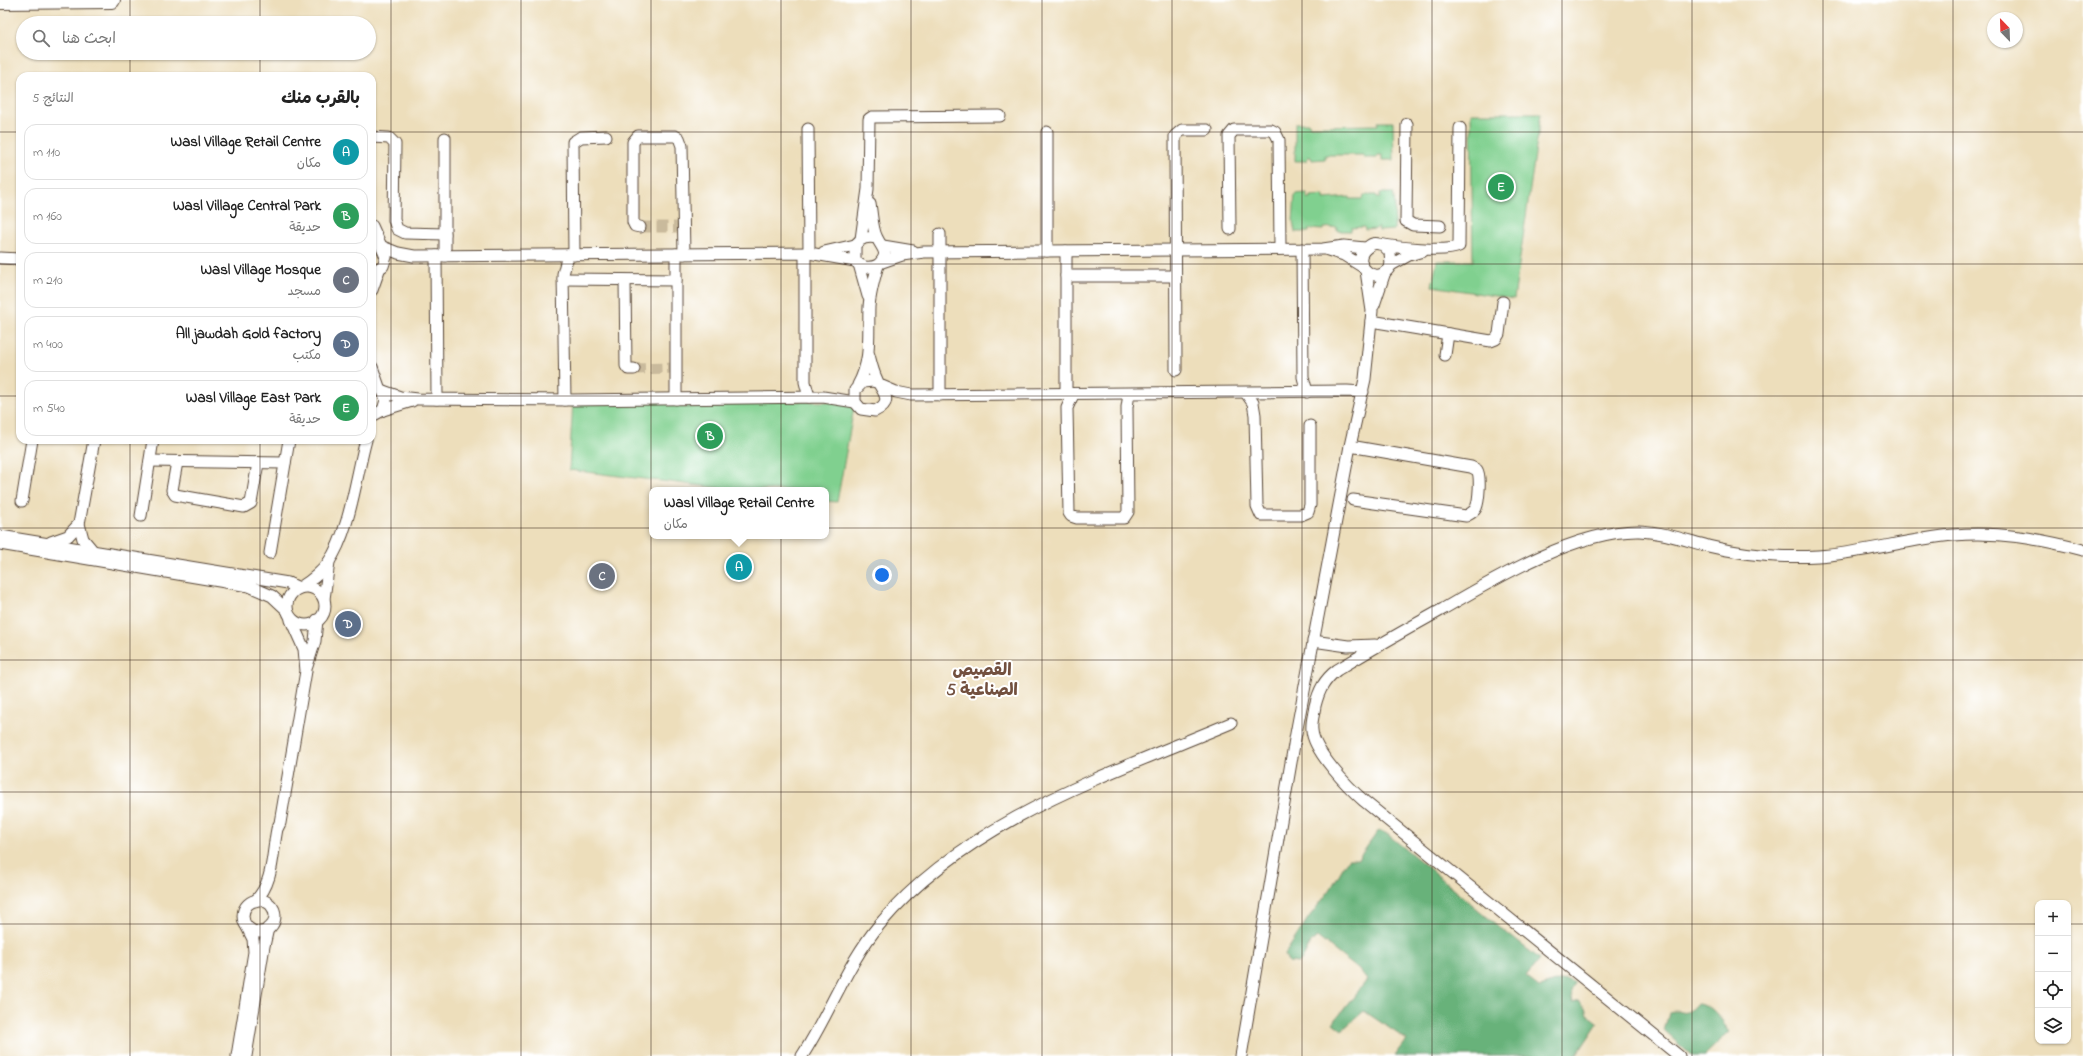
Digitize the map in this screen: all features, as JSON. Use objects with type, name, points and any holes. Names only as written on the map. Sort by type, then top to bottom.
[{"type":"highway","points":[[0,1],[112,0]]},
{"type":"street","points":[[855,402],[857,388],[865,371],[869,355],[869,306],[866,285],[857,263],[858,242],[868,189],[867,122],[872,117],[1000,116]]},
{"type":"street","points":[[1407,124],[1406,220],[1413,225],[1440,226]]},
{"type":"street","points":[[378,244],[398,253],[414,256],[807,253],[858,242],[866,237],[880,242],[924,252],[940,253],[1323,249],[1344,246],[1365,248],[1375,244],[1428,249],[1456,248],[1460,244],[1460,128]]},
{"type":"street","points":[[808,129],[805,382],[809,397]]},
{"type":"street","points":[[1176,370],[1175,136],[1182,130],[1207,130]]},
{"type":"street","points":[[1230,229],[1229,136],[1234,130],[1271,130],[1278,136],[1279,140],[1280,249]]},
{"type":"street","points":[[1047,132],[1047,251]]},
{"type":"street","points":[[565,400],[563,279],[564,268],[571,255],[573,142],[581,137],[606,136]]},
{"type":"street","points":[[640,227],[635,226],[634,222],[632,146],[635,138],[642,136],[675,136],[679,138],[682,146],[683,184],[680,254],[676,280],[674,368],[676,399]]},
{"type":"street","points":[[376,137],[389,138],[395,144],[394,220],[397,229],[405,233],[445,234]]},
{"type":"street","points":[[437,400],[440,256],[445,234],[444,138]]},
{"type":"street","points":[[868,189],[880,242],[885,254],[880,264],[869,306]]},
{"type":"street","points":[[940,234],[940,395]]},
{"type":"street","points":[[378,244],[386,257],[378,269]]},
{"type":"street","points":[[1241,1056],[1313,641],[1350,446],[1363,395],[1372,316],[1388,268],[1390,252],[1384,246]]},
{"type":"street","points":[[1365,248],[1361,257],[1372,316]]},
{"type":"street","points":[[1302,249],[1303,377],[1307,392]]},
{"type":"street","points":[[1323,249],[1344,255],[1375,275],[1409,255],[1428,249]]},
{"type":"street","points":[[1066,251],[1070,395],[1067,408],[1069,513],[1077,518],[1124,518],[1128,512],[1127,407],[1129,394]]},
{"type":"street","points":[[807,253],[857,263],[868,268],[902,255],[924,252]]},
{"type":"street","points":[[378,269],[414,256]]},
{"type":"street","points":[[0,258],[16,259]]},
{"type":"street","points":[[1066,276],[1175,276]]},
{"type":"street","points":[[563,279],[676,280]]},
{"type":"street","points":[[625,280],[626,366],[628,369],[634,369]]},
{"type":"street","points":[[1372,316],[1448,334],[1491,341],[1496,339],[1499,334],[1502,302]]},
{"type":"street","points":[[1444,355],[1448,334]]},
{"type":"street","points":[[869,355],[885,398],[882,406]]},
{"type":"street","points":[[823,397],[857,388],[868,381],[896,392],[911,395],[1070,395],[1346,391],[1363,395]]},
{"type":"street","points":[[378,388],[400,397],[437,400],[823,397],[855,402],[865,411],[874,411],[882,406],[911,395]]},
{"type":"street","points":[[378,388],[386,400],[378,413]]},
{"type":"street","points":[[1246,393],[1253,403],[1255,415],[1257,506],[1261,515],[1301,515],[1305,514],[1309,509],[1310,426]]},
{"type":"street","points":[[378,413],[418,399]]},
{"type":"street","points":[[22,501],[31,444]]},
{"type":"street","points":[[93,444],[79,524],[83,539],[93,551]]},
{"type":"street","points":[[141,516],[152,444]]},
{"type":"street","points":[[270,553],[288,444]]},
{"type":"street","points":[[0,544],[249,586],[272,596],[298,624],[306,626],[314,624],[324,613],[324,599],[329,561],[346,520],[364,444]]},
{"type":"street","points":[[1350,446],[1471,467],[1477,470],[1479,477],[1476,507],[1466,516],[1353,500]]},
{"type":"street","points":[[150,461],[285,463]]},
{"type":"street","points":[[177,462],[172,490],[175,495],[244,507],[248,506],[252,499],[258,462]]},
{"type":"street","points":[[44,543],[64,538],[74,531],[79,524]]},
{"type":"street","points":[[1679,1056],[1364,802],[1343,781],[1325,758],[1314,740],[1312,730],[1320,689],[1327,678],[1337,670],[1485,584],[1517,568],[1575,543],[1617,532],[1654,532],[1730,551],[1769,556],[1833,555],[1955,534],[1998,534],[2034,538],[2083,550]]},
{"type":"street","points":[[0,536],[288,583],[300,587],[312,588],[322,594],[324,599]]},
{"type":"street","points":[[306,671],[302,644],[289,615],[288,599],[294,590],[317,576],[329,561]]},
{"type":"street","points":[[237,1056],[254,952],[253,939],[243,920],[243,912],[246,906],[255,901],[267,884],[277,829],[280,823],[306,671],[315,641],[317,620]]},
{"type":"street","points":[[1313,641],[1348,646],[1367,646],[1383,643]]},
{"type":"street","points":[[802,1056],[822,1024],[848,972],[869,939],[906,896],[948,860],[983,836],[1054,799],[1231,723]]},
{"type":"street","points":[[255,1056],[247,1051],[264,946],[268,928],[274,919],[271,892],[282,829],[280,823]]},
{"type":"street","points":[[255,901],[267,902],[272,908]]},
{"type":"street","points":[[247,926],[257,932],[268,928]]},
{"type":"green space","points":[[1471,113],[1541,113],[1514,299],[1432,286],[1437,261],[1473,261]]},
{"type":"green space","points":[[1378,122],[1393,122],[1394,160],[1382,160],[1382,155],[1377,155],[1377,158],[1364,158],[1363,155],[1325,155],[1325,159],[1312,160],[1311,157],[1308,157],[1307,161],[1295,161],[1295,123],[1309,123],[1310,126],[1378,125]]},
{"type":"green space","points":[[1307,193],[1307,198],[1311,198],[1311,196],[1324,195],[1324,199],[1350,197],[1350,199],[1363,199],[1364,195],[1376,195],[1377,197],[1380,197],[1380,193],[1393,193],[1395,204],[1394,230],[1379,231],[1378,227],[1376,229],[1365,230],[1364,227],[1351,228],[1351,231],[1337,231],[1337,227],[1323,228],[1323,230],[1309,229],[1309,232],[1295,232],[1293,221],[1295,194]]},
{"type":"green space","points":[[573,400],[855,402],[837,502],[829,501],[829,487],[711,487],[569,470]]},
{"type":"green space","points":[[1379,830],[1387,834],[1540,959],[1526,977],[1539,987],[1565,979],[1575,983],[1571,991],[1573,1003],[1579,1001],[1585,1007],[1587,1014],[1598,1023],[1576,1056],[1395,1056],[1407,1040],[1364,1011],[1342,1030],[1333,1023],[1367,980],[1358,969],[1317,937],[1313,940],[1304,956],[1298,963],[1288,962],[1285,954],[1309,917],[1330,890],[1348,859],[1358,859]]},
{"type":"green space","points":[[1697,1003],[1708,1006],[1712,1009],[1730,1031],[1704,1056],[1692,1056],[1664,1031],[1669,1012],[1686,1012]]},
{"type":"tunnel","points":[[640,227],[677,227]]},
{"type":"tunnel","points":[[634,369],[672,368]]},
{"type":"place","name":"Wasl Village East Park","points":[[1501,187]]},
{"type":"place","name":"Wasl Village Central Park","points":[[710,436]]},
{"type":"place","name":"Wasl Village Retail Centre","points":[[739,567]]},
{"type":"place","name":"Wasl Village Mosque","points":[[602,576]]},
{"type":"place","name":"All jawdah Gold factory","points":[[348,624]]},
{"type":"district","name":"القصيص الصناعية 5","points":[[982,679]]}]
